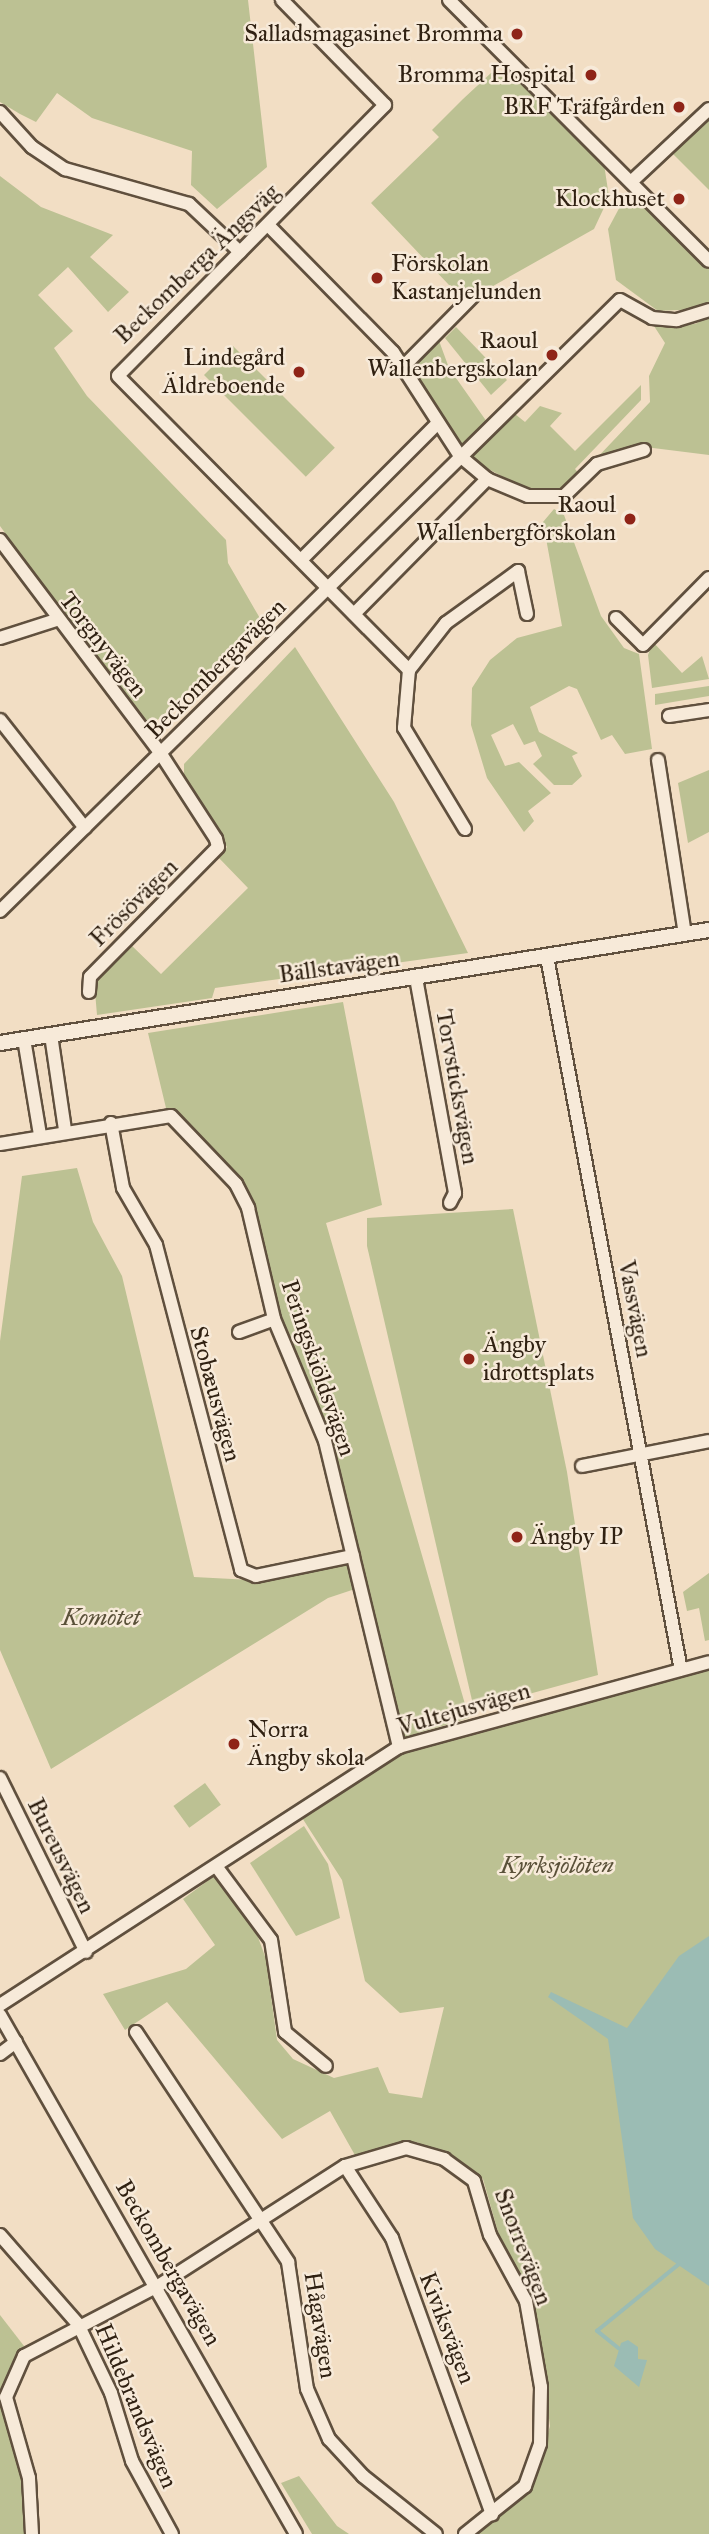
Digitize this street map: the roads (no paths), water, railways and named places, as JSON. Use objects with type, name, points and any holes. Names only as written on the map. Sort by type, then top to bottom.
[{"type":"street","name":"Beckomberga Ängsväg","points":[[282,0],[385,105],[118,376],[409,670]]},
{"type":"street","points":[[449,0],[709,261]]},
{"type":"street","points":[[631,182],[709,109]]},
{"type":"street","points":[[0,112],[32,147],[65,169],[189,204],[240,252]]},
{"type":"street","points":[[268,225],[403,367],[460,456],[487,479],[528,496],[564,496],[597,464],[644,450]]},
{"type":"street","points":[[403,367],[473,296]]},
{"type":"street","name":"Beckombergavägen","points":[[2,903],[161,754],[620,300],[652,318],[677,320],[709,310]]},
{"type":"street","points":[[301,560],[438,423]]},
{"type":"street","points":[[354,614],[487,479]]},
{"type":"street","name":"Torgnyvägen","points":[[0,540],[56,620],[161,754],[218,847]]},
{"type":"street","points":[[466,829],[404,728],[409,670],[446,623],[518,571],[527,614]]},
{"type":"street","points":[[616,618],[643,645],[709,578]]},
{"type":"street","points":[[0,638],[56,620]]},
{"type":"street","points":[[669,716],[709,710]]},
{"type":"street","points":[[0,720],[85,828]]},
{"type":"street","points":[[658,760],[685,934]]},
{"type":"street","name":"Frösövägen","points":[[89,992],[90,977],[218,847]]},
{"type":"street","name":"Bällstavägen","points":[[0,1044],[709,930]]},
{"type":"street","name":"Vassvägen","points":[[547,957],[681,1670]]},
{"type":"street","name":"Torvsticksvägen","points":[[416,978],[455,1193],[450,1203]]},
{"type":"street","points":[[51,1035],[65,1130]]},
{"type":"street","points":[[24,1039],[40,1135]]},
{"type":"street","name":"Peringskiöldsvägen","points":[[0,1144],[65,1130],[171,1116],[236,1184],[248,1208],[274,1319],[325,1441],[399,1747]]},
{"type":"street","name":"Stobæusvägen","points":[[111,1123],[123,1188],[156,1245],[241,1570],[256,1576],[353,1556]]},
{"type":"street","points":[[239,1332],[274,1319]]},
{"type":"street","points":[[582,1466],[709,1441]]},
{"type":"street","name":"Vultejusvägen","points":[[0,2005],[86,1952],[399,1747],[709,1662]]},
{"type":"street","name":"Bureusvägen","points":[[0,1778],[86,1952]]},
{"type":"street","points":[[216,1866],[271,1940],[285,2032],[326,2066]]},
{"type":"street","name":"Beckombergavägen","points":[[0,2015],[158,2286],[296,2534]]},
{"type":"street","name":"Hågavägen","points":[[136,2032],[262,2217],[294,2277],[307,2389],[329,2439],[436,2534]]},
{"type":"street","points":[[0,2054],[16,2042]]},
{"type":"street","name":"Snorrevägen","points":[[32,2534],[29,2478],[6,2398],[24,2357],[78,2324],[158,2286],[345,2166],[406,2148],[460,2168],[474,2181],[490,2235],[526,2301],[542,2398],[540,2444],[525,2486],[466,2534]]},
{"type":"street","name":"Kiviksvägen","points":[[345,2166],[392,2238],[492,2514]]},
{"type":"street","name":"Hildebrandsvägen","points":[[0,2235],[78,2324],[111,2393],[132,2461],[172,2534]]},
{"type":"water","points":[[709,1936],[709,2286],[655,2249],[633,2218],[608,2039],[548,1997],[551,1992],[627,2028],[679,1956]]},
{"type":"water","points":[[628,2340],[638,2347],[638,2359],[647,2360],[639,2387],[614,2366],[621,2343]]},
{"type":"waterway","points":[[619,2349],[597,2331],[678,2265]]},
{"type":"place","name":"Salladsmagasinet Bromma","points":[[517,34]]},
{"type":"place","name":"Bromma Hospital","points":[[591,75]]},
{"type":"place","name":"BRF Träfgården","points":[[679,107]]},
{"type":"place","name":"Klockhuset","points":[[679,199]]},
{"type":"place","name":"Förskolan Kastanjelunden","points":[[377,278]]},
{"type":"place","name":"Raoul Wallenbergskolan","points":[[552,355]]},
{"type":"place","name":"Lindegård Äldreboende","points":[[299,372]]},
{"type":"place","name":"Raoul Wallenbergförskolan","points":[[630,519]]},
{"type":"place","name":"Ängby idrottsplats","points":[[469,1359]]},
{"type":"place","name":"Ängby IP","points":[[517,1537]]},
{"type":"place","name":"Norra Ängby skola","points":[[234,1744]]},
{"type":"park label","name":"Komötet","points":[[101,1618]]},
{"type":"park label","name":"Kyrksjölöten","points":[[557,1866]]}]
